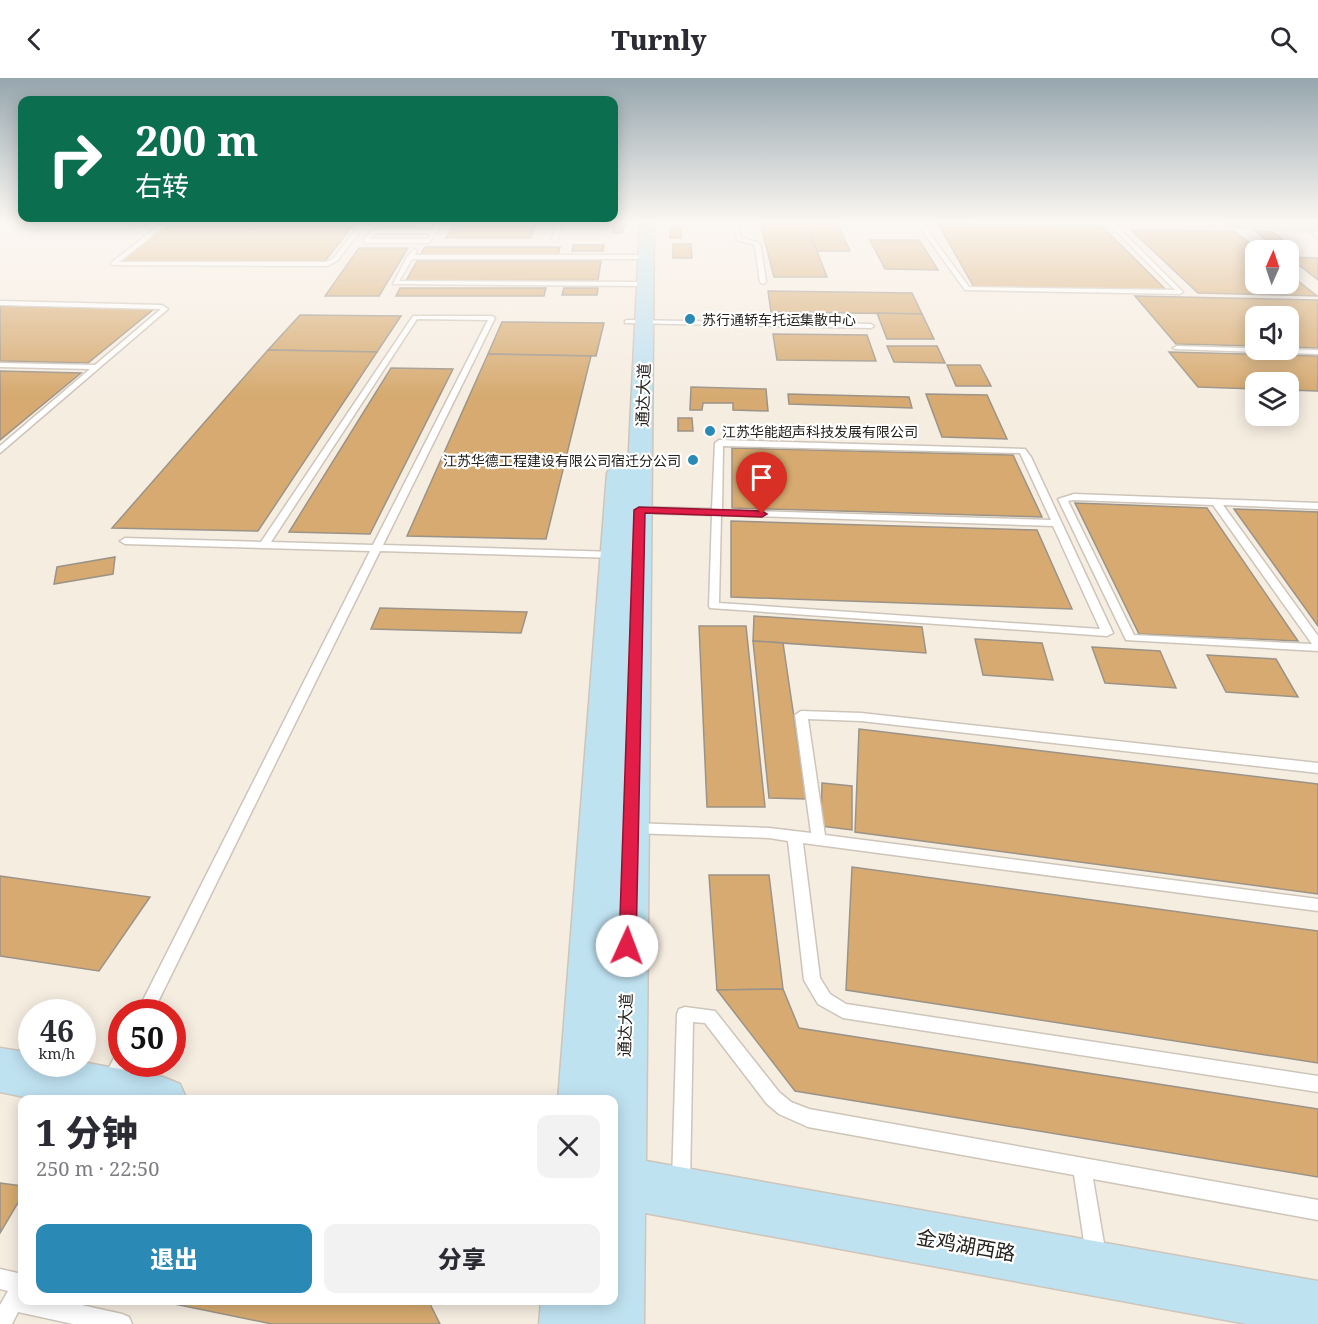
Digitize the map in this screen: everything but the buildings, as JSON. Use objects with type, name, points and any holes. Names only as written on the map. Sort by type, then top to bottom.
[{"type":"main road","name":"通达大道","points":[[616,1095],[614,827],[638,281]]},
{"type":"main road","name":"通达大道","points":[[626,555],[639,510],[636,322]]},
{"type":"main road","name":"通达大道","points":[[583,1095],[614,827]]},
{"type":"main road","points":[[0,1070],[132,1089]]},
{"type":"main road","name":"金鸡湖西路","points":[[618,1182],[1098,1269],[1240,1304],[1318,1309]]},
{"type":"main road","points":[[567,1324],[569,1305]]},
{"type":"main road","name":"通达大道","points":[[616,1305],[616,1324]]},
{"type":"lane","points":[[961,281],[967,289],[1180,292],[1169,281]]},
{"type":"lane","points":[[0,303],[165,309],[0,450]]},
{"type":"lane","points":[[152,999],[492,318],[415,316],[264,545]]},
{"type":"lane","points":[[636,322],[870,326]]},
{"type":"lane","points":[[1177,348],[1318,351]]},
{"type":"lane","points":[[0,365],[97,367]]},
{"type":"lane","points":[[719,443],[1022,451],[1027,457],[1057,523],[1107,633],[714,606],[719,443]]},
{"type":"lane","points":[[1318,506],[1074,497],[1064,499],[1130,638],[1318,646]]},
{"type":"lane","points":[[1216,502],[1318,646]]},
{"type":"lane","points":[[639,510],[1057,523]]},
{"type":"lane","points":[[125,541],[626,555]]},
{"type":"lane","points":[[819,840],[801,715],[861,717],[1318,768]]},
{"type":"lane","points":[[614,827],[769,833],[1318,905]]},
{"type":"lane","points":[[795,837],[812,980],[824,999],[843,1011],[1318,1084]]},
{"type":"lane","points":[[681,1193],[685,1014],[709,1016],[773,1098],[795,1113],[808,1118],[1318,1210]]},
{"type":"lane","points":[[1082,1167],[1098,1269]]},
{"type":"lane","points":[[0,1279],[18,1290]]},
{"type":"lane","points":[[0,1324],[18,1294]]},
{"type":"lane","points":[[63,1305],[122,1324]]},
{"type":"place","name":"苏行通轿车托运集散中心","points":[[690,319]]},
{"type":"place","name":"江苏华能超声科技发展有限公司","points":[[710,431]]},
{"type":"place","name":"江苏华德工程建设有限公司宿迁分公司","points":[[693,460]]},
{"type":"route","points":[[627,946],[639,510],[762,514]]}]
